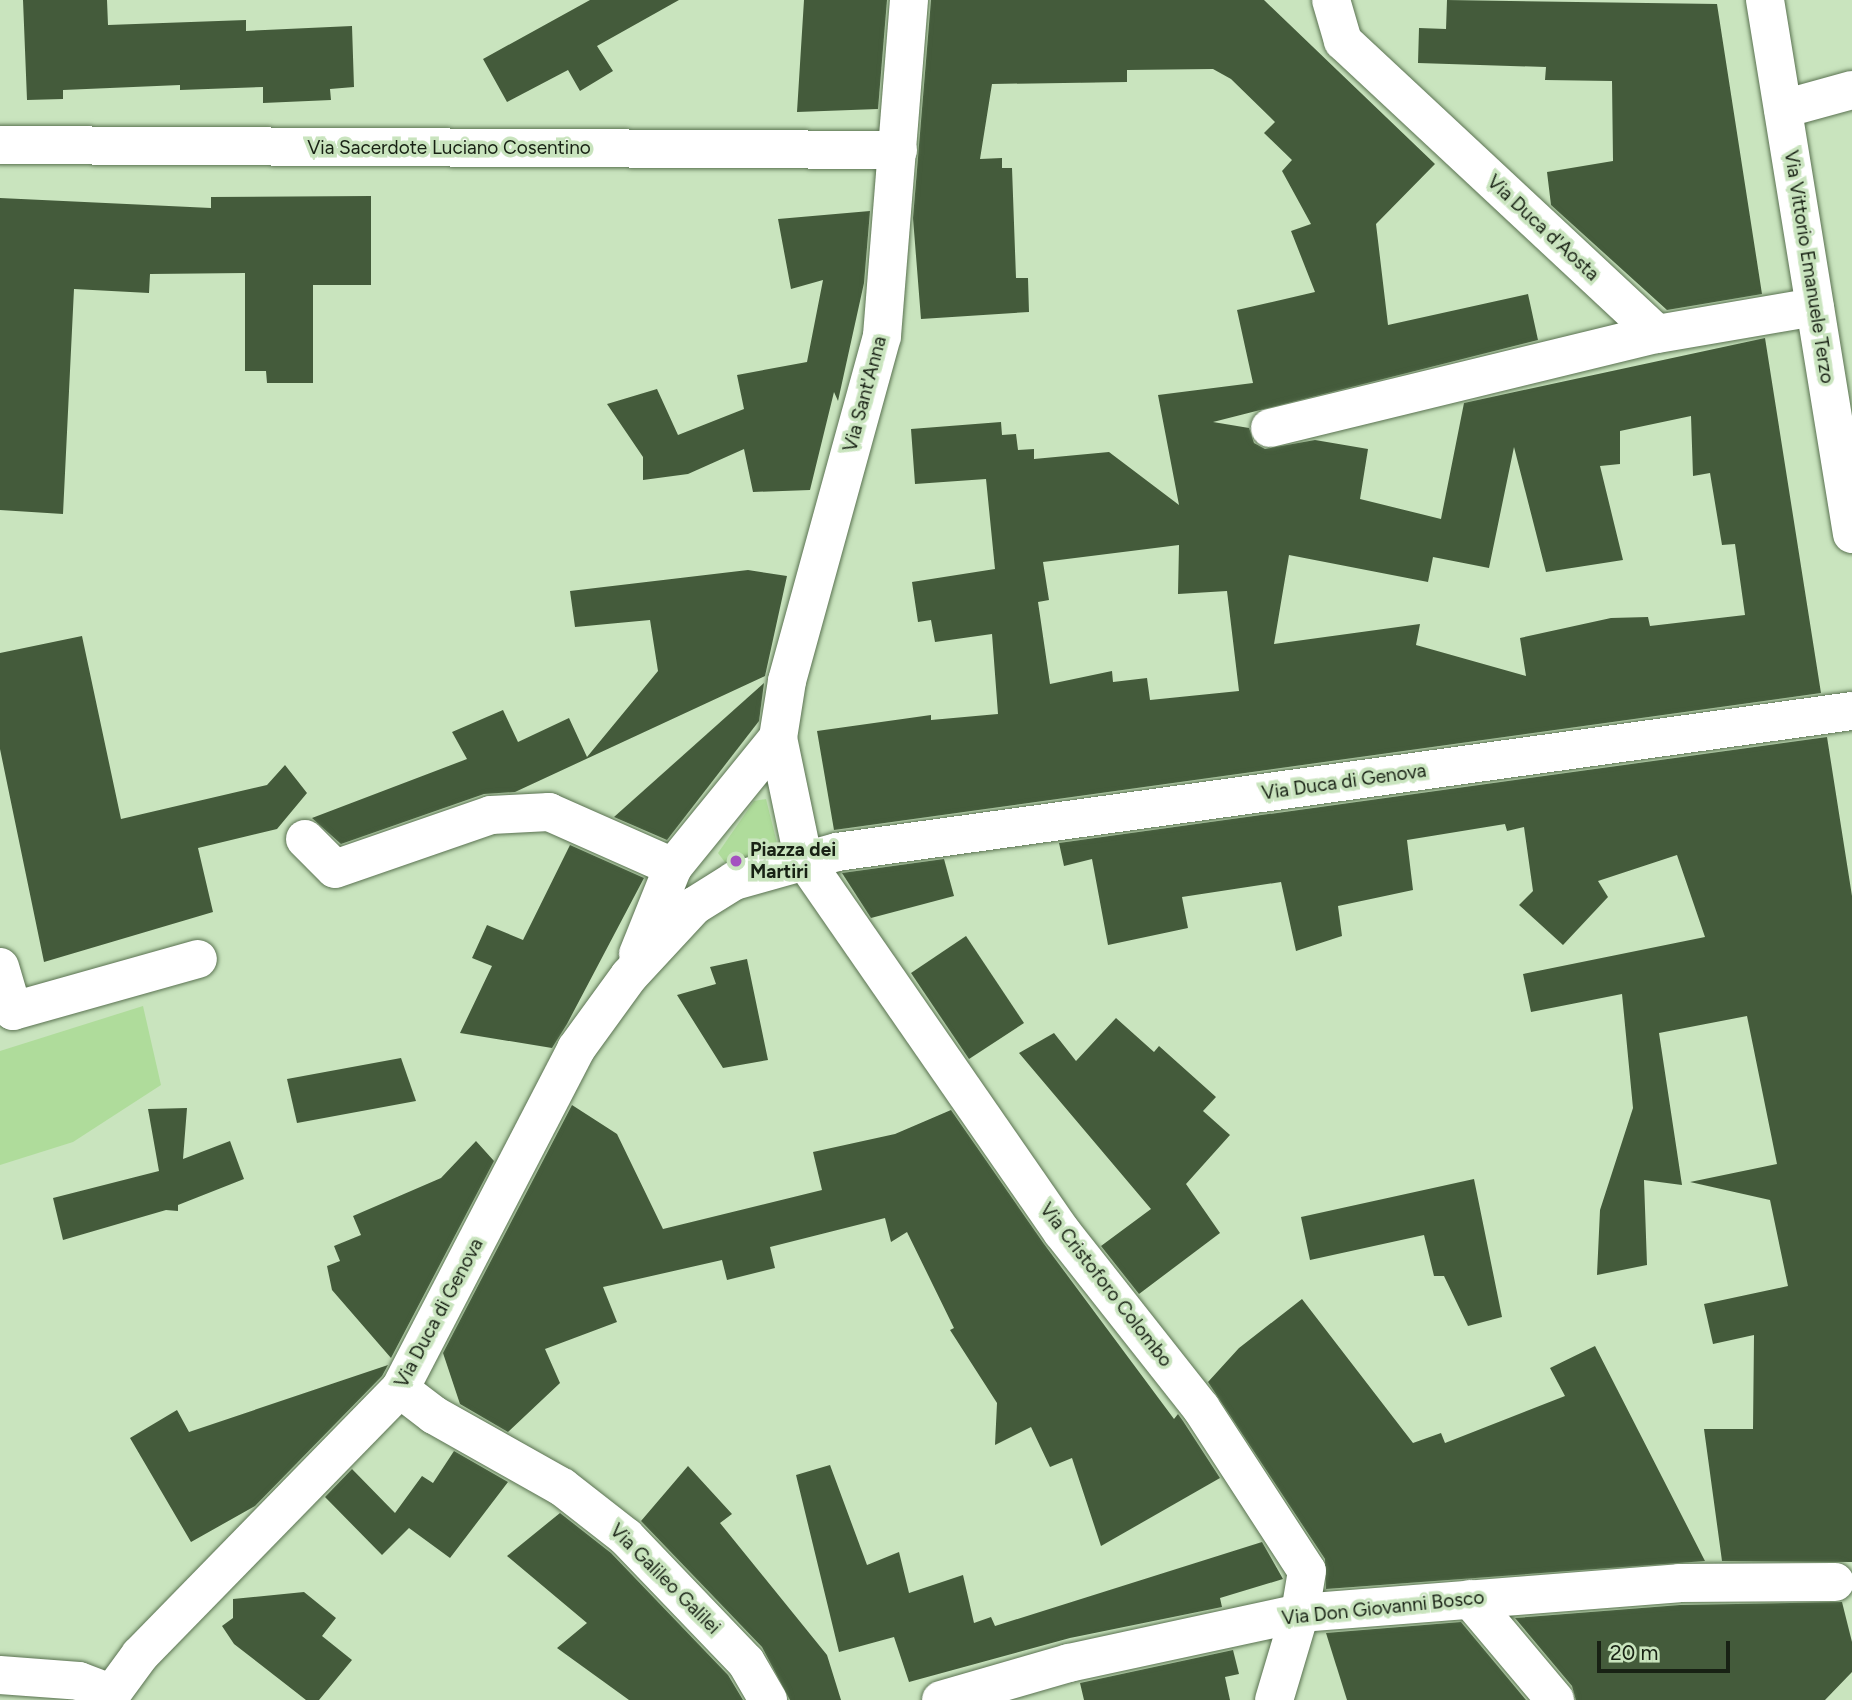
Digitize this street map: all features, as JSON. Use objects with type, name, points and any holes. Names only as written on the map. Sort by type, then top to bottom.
[{"type":"street","name":"Via Sant'Anna","points":[[778,738],[787,681],[882,336],[909,0]]},
{"type":"street","name":"Via Duca d'Aosta","points":[[1331,0],[1343,41],[1657,334]]},
{"type":"street","name":"Via Vittorio Emanuele Terzo","points":[[1765,0],[1852,534]]},
{"type":"street","points":[[1785,122],[1852,90]]},
{"type":"street","points":[[1785,122],[1852,117]]},
{"type":"street","name":"Via Sacerdote Luciano Cosentino","points":[[0,145],[898,150]]},
{"type":"street","points":[[1270,428],[1657,334],[1815,307]]},
{"type":"street","name":"Via Duca di Genova","points":[[109,1697],[140,1655],[400,1389],[576,1049],[628,976],[694,906],[734,881],[820,855],[1852,711]]},
{"type":"street","points":[[778,738],[820,855]]},
{"type":"street","points":[[628,976],[673,867],[778,738]]},
{"type":"street","points":[[305,838],[335,869],[491,815],[549,812],[673,867]]},
{"type":"street","name":"Via Cristoforo Colombo","points":[[820,855],[825,891],[1062,1232],[1200,1408],[1307,1571],[1300,1613],[1274,1700]]},
{"type":"street","points":[[0,967],[13,1012],[198,959]]},
{"type":"street","name":"Via Galileo Galilei","points":[[400,1389],[435,1415],[562,1487],[626,1537],[746,1662],[768,1700]]},
{"type":"street","name":"Via Don Giovanni Bosco","points":[[940,1700],[1069,1663],[1300,1613],[1679,1583],[1835,1582]]},
{"type":"street","points":[[1470,1599],[1555,1700]]},
{"type":"street","points":[[0,1675],[79,1681],[109,1697]]},
{"type":"green space","points":[[766,799],[778,847],[727,865],[718,853],[754,801]]},
{"type":"green space","points":[[143,1006],[161,1085],[73,1142],[0,1165],[0,1051]]},
{"type":"building","points":[[23,0],[107,0],[108,25],[246,20],[246,31],[352,26],[354,87],[330,89],[331,100],[263,103],[263,87],[180,90],[180,85],[63,90],[63,99],[27,100]]},
{"type":"building","points":[[590,0],[679,0],[597,46],[613,71],[580,91],[568,70],[507,102],[483,59]]},
{"type":"building","points":[[804,0],[887,0],[878,109],[797,112]]},
{"type":"building","points":[[931,0],[1264,0],[1435,164],[1376,224],[1388,325],[1528,294],[1538,340],[1213,422],[1249,428],[1254,443],[1265,449],[1315,440],[1368,449],[1360,499],[1441,519],[1464,403],[1765,338],[1821,693],[834,830],[817,731],[931,715],[931,720],[998,714],[992,634],[935,642],[931,620],[918,622],[912,582],[995,569],[986,479],[915,484],[911,429],[1001,422],[1002,435],[1016,434],[1018,450],[1034,449],[1034,459],[1109,452],[1179,505],[1158,395],[1253,383],[1237,310],[1315,292],[1291,231],[1311,224],[1282,171],[1292,160],[1264,133],[1275,122],[1231,79],[1213,69],[1127,70],[1127,82],[992,84],[980,159],[1002,158],[1002,168],[1012,168],[1016,278],[1028,278],[1029,312],[921,319],[913,218]],"holes":[[[1691,416],[1693,476],[1710,473],[1722,545],[1735,544],[1745,615],[1650,626],[1648,617],[1611,618],[1520,638],[1526,676],[1416,645],[1420,624],[1274,644],[1289,555],[1428,582],[1433,557],[1489,568],[1514,447],[1546,572],[1623,560],[1600,466],[1620,464],[1620,431]],[[1179,545],[1178,594],[1227,591],[1239,691],[1150,700],[1147,678],[1113,682],[1112,671],[1050,684],[1038,602],[1049,600],[1043,562]]]},
{"type":"building","points":[[1447,0],[1717,4],[1762,294],[1667,310],[1551,205],[1547,172],[1613,161],[1612,81],[1545,80],[1546,67],[1418,63],[1419,28],[1446,29]]},
{"type":"building","points":[[371,196],[371,285],[313,285],[313,383],[267,383],[266,371],[245,371],[245,273],[150,274],[149,293],[74,289],[63,514],[0,510],[0,198],[211,208],[211,197]]},
{"type":"building","points":[[870,211],[864,283],[838,401],[834,392],[810,490],[753,492],[744,449],[688,474],[643,480],[643,457],[607,404],[657,389],[678,435],[744,409],[737,375],[807,362],[823,280],[791,289],[778,219]]},
{"type":"building","points":[[748,570],[787,576],[765,676],[515,792],[484,794],[341,844],[312,818],[467,759],[452,732],[503,710],[518,742],[569,718],[587,757],[658,671],[650,620],[575,627],[570,591]]},
{"type":"building","points":[[82,636],[121,819],[267,785],[285,765],[307,793],[277,829],[198,848],[213,912],[44,962],[0,749],[0,653]]},
{"type":"building","points":[[764,683],[759,721],[667,840],[614,817]]},
{"type":"building","points":[[1827,737],[1852,896],[1852,1562],[1722,1561],[1704,1429],[1753,1429],[1754,1335],[1713,1344],[1704,1304],[1788,1286],[1770,1200],[1690,1182],[1777,1164],[1747,1016],[1659,1033],[1682,1185],[1644,1180],[1647,1265],[1597,1275],[1600,1210],[1633,1108],[1622,994],[1531,1012],[1523,974],[1705,937],[1677,855],[1598,881],[1608,897],[1563,945],[1519,905],[1533,891],[1524,827],[1507,831],[1505,824],[1407,840],[1413,890],[1338,906],[1342,936],[1296,951],[1281,882],[1182,897],[1188,928],[1108,945],[1092,859],[1064,866],[1059,843]]},
{"type":"building","points":[[570,845],[644,878],[567,1024],[552,1048],[460,1033],[492,966],[472,958],[487,925],[523,940]]},
{"type":"building","points":[[944,859],[954,896],[871,918],[842,873]]},
{"type":"building","points":[[966,936],[1024,1023],[969,1059],[911,973]]},
{"type":"building","points":[[747,959],[768,1060],[723,1068],[677,995],[716,984],[710,967]]},
{"type":"building","points":[[1116,1018],[1154,1052],[1159,1046],[1216,1097],[1203,1111],[1230,1135],[1186,1184],[1220,1233],[1139,1294],[1101,1246],[1151,1209],[1019,1053],[1054,1033],[1076,1061]]},
{"type":"building","points":[[401,1058],[416,1101],[297,1123],[287,1079]]},
{"type":"building","points":[[572,1105],[617,1134],[663,1229],[822,1190],[813,1152],[895,1134],[951,1110],[1044,1244],[1174,1419],[1178,1414],[1220,1478],[1101,1546],[1072,1458],[1050,1467],[1031,1427],[995,1445],[997,1403],[950,1330],[954,1328],[907,1232],[891,1242],[885,1218],[770,1247],[775,1268],[727,1280],[722,1260],[603,1287],[617,1322],[545,1349],[560,1383],[508,1432],[460,1404],[443,1353]]},
{"type":"building","points":[[187,1108],[183,1159],[230,1141],[244,1179],[178,1205],[178,1211],[166,1210],[63,1240],[53,1198],[159,1171],[148,1109]]},
{"type":"building","points":[[476,1141],[494,1161],[391,1358],[332,1290],[327,1266],[340,1261],[334,1246],[361,1235],[353,1216],[441,1178]]},
{"type":"building","points":[[1474,1179],[1502,1317],[1468,1326],[1444,1276],[1434,1276],[1424,1235],[1310,1260],[1301,1217]]},
{"type":"building","points":[[1302,1299],[1413,1443],[1441,1433],[1445,1443],[1565,1396],[1550,1368],[1595,1346],[1705,1561],[1326,1589],[1325,1559],[1208,1382],[1239,1348]]},
{"type":"building","points":[[388,1365],[382,1376],[255,1506],[191,1542],[130,1438],[177,1410],[189,1432]]},
{"type":"building","points":[[454,1451],[508,1482],[450,1558],[409,1528],[382,1555],[325,1497],[352,1469],[395,1513],[422,1476],[433,1483]]},
{"type":"building","points":[[830,1465],[867,1565],[899,1552],[909,1593],[963,1575],[974,1623],[991,1617],[995,1626],[1262,1542],[1283,1579],[1220,1598],[1222,1607],[1070,1638],[909,1682],[894,1637],[839,1652],[796,1475]]},
{"type":"building","points":[[688,1466],[732,1514],[720,1523],[827,1655],[841,1700],[790,1700],[762,1647],[641,1521]]},
{"type":"building","points":[[560,1513],[611,1553],[728,1675],[743,1700],[629,1700],[557,1648],[587,1623],[507,1556]]},
{"type":"building","points":[[304,1592],[336,1618],[322,1636],[352,1660],[319,1700],[306,1700],[234,1644],[222,1626],[233,1618],[233,1599]]},
{"type":"building","points":[[1842,1602],[1852,1642],[1852,1672],[1825,1700],[1576,1700],[1572,1686],[1515,1618],[1680,1605]]},
{"type":"building","points":[[1461,1622],[1526,1700],[1347,1700],[1326,1633]]},
{"type":"building","points":[[1233,1650],[1239,1674],[1225,1677],[1230,1700],[1084,1700],[1080,1683]]},
{"type":"place","name":"Piazza dei Martiri","points":[[736,861]]}]
